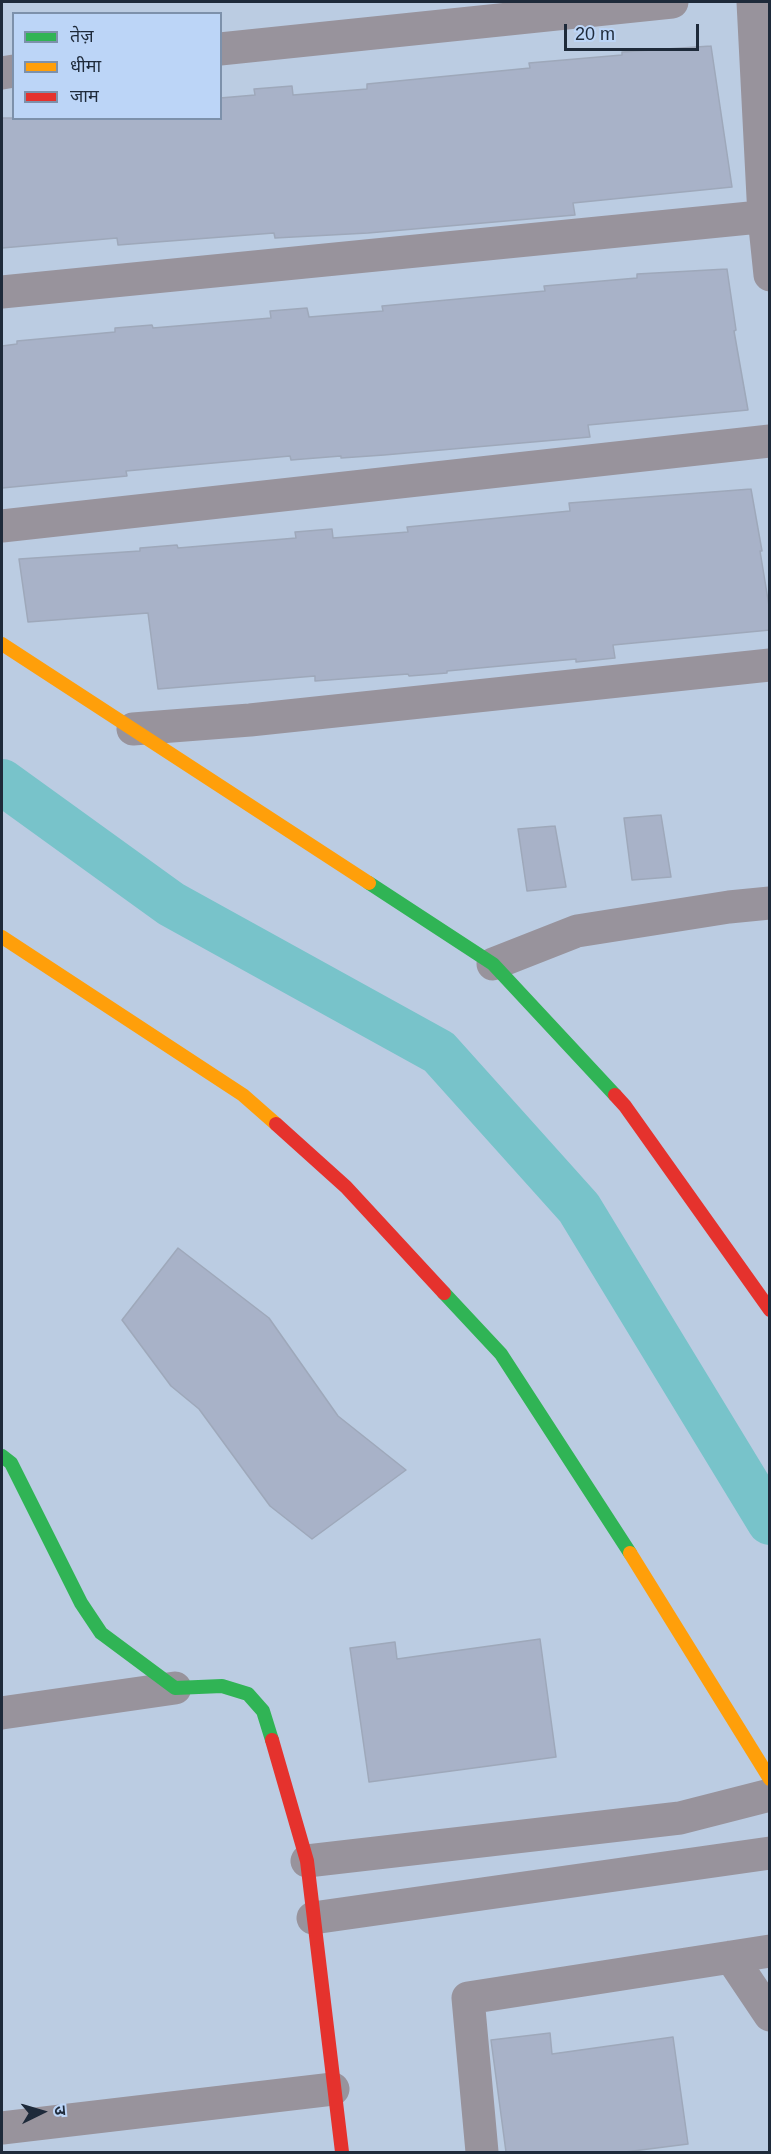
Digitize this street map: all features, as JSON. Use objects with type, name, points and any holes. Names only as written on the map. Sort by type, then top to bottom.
[{"type":"street","points":[[222,49],[672,2]]},
{"type":"street","points":[[753,2],[770,275]]},
{"type":"street","points":[[2,292],[767,217]]},
{"type":"street","points":[[2,526],[770,441]]},
{"type":"street","points":[[2,644],[493,964],[625,1106],[770,1310]]},
{"type":"street","points":[[133,729],[250,720],[770,665]]},
{"type":"street","points":[[493,964],[577,931],[729,907],[770,903]]},
{"type":"street","points":[[2,937],[243,1095],[346,1187],[501,1354],[611,1523],[770,1779]]},
{"type":"street","points":[[2,1456],[11,1463],[81,1603],[101,1633],[175,1688]]},
{"type":"street","points":[[2,1713],[175,1688],[222,1686],[248,1694],[263,1711],[307,1861],[342,2152]]},
{"type":"street","points":[[307,1861],[681,1818],[770,1795]]},
{"type":"street","points":[[313,1918],[770,1853]]},
{"type":"street","points":[[482,2152],[468,1998],[770,1951]]},
{"type":"street","points":[[731,1958],[770,2015]]},
{"type":"street","points":[[2,2128],[333,2089]]},
{"type":"building","points":[[711,46],[732,187],[573,203],[575,215],[368,233],[275,238],[274,233],[118,245],[117,238],[2,248],[2,118],[12,118],[12,120],[222,120],[222,98],[255,95],[254,89],[292,86],[293,95],[367,89],[367,84],[530,68],[529,63],[622,55],[622,52]]},
{"type":"building","points":[[727,269],[736,330],[734,331],[748,410],[588,425],[590,437],[341,458],[341,456],[291,460],[290,456],[126,471],[127,476],[2,488],[2,346],[17,344],[17,341],[115,332],[115,328],[152,325],[153,328],[271,318],[270,311],[307,308],[309,317],[383,311],[382,306],[545,291],[544,286],[637,278],[637,274]]},
{"type":"building","points":[[751,489],[762,551],[760,551],[770,612],[770,630],[613,645],[615,658],[576,662],[576,659],[409,676],[408,674],[315,681],[315,676],[158,689],[148,613],[28,622],[19,559],[140,551],[140,548],[177,545],[178,548],[296,538],[295,532],[332,529],[333,538],[408,532],[407,527],[570,511],[569,503]]},
{"type":"building","points":[[661,815],[671,877],[632,880],[624,818]]},
{"type":"building","points":[[555,826],[566,887],[527,891],[518,829]]},
{"type":"building","points":[[178,1248],[269,1318],[338,1416],[406,1470],[312,1539],[270,1506],[199,1409],[171,1386],[122,1320]]},
{"type":"building","points":[[540,1639],[556,1757],[369,1782],[350,1648],[395,1642],[397,1659]]},
{"type":"building","points":[[550,2033],[552,2054],[673,2037],[688,2144],[625,2152],[506,2152],[491,2040]]},
{"type":"waterway","points":[[2,782],[171,904],[439,1052],[579,1208],[770,1522]]},
{"type":"traffic: fast","points":[[369,883],[493,964],[615,1095]]},
{"type":"traffic: fast","points":[[444,1293],[501,1354],[630,1553]]},
{"type":"traffic: fast","points":[[2,1456],[11,1463],[81,1603],[101,1633],[175,1688],[222,1686],[248,1694],[263,1711],[272,1740]]},
{"type":"traffic: slow","points":[[2,644],[369,883]]},
{"type":"traffic: slow","points":[[2,937],[243,1095],[276,1124]]},
{"type":"traffic: slow","points":[[630,1553],[770,1779]]},
{"type":"traffic: jam","points":[[615,1095],[770,1310]]},
{"type":"traffic: jam","points":[[276,1124],[346,1187],[444,1293]]},
{"type":"traffic: jam","points":[[272,1740],[307,1861],[342,2152]]}]
